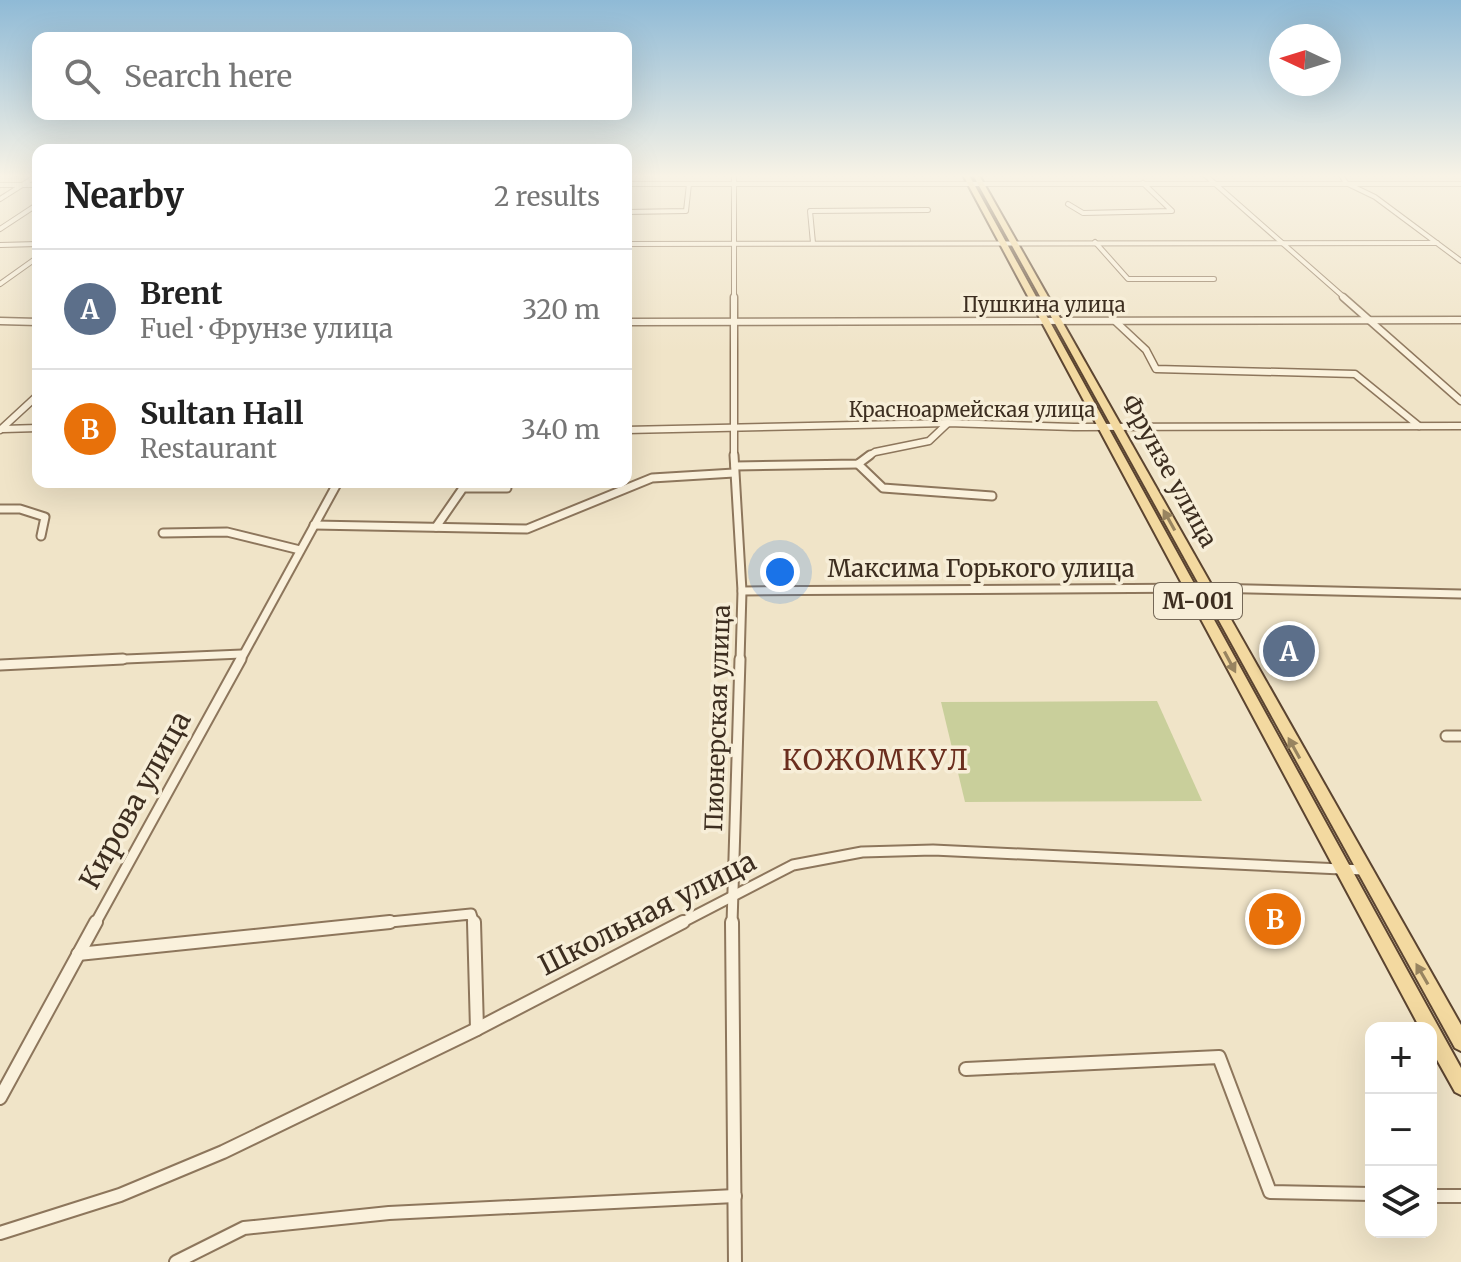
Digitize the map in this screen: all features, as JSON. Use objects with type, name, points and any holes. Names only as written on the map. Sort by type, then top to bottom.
[{"type":"main road","name":"Фрунзе улица","points":[[1003,234],[1051,320],[1117,427],[1461,1042]]},
{"type":"main road","name":"Фрунзе улица","points":[[1051,320],[1103,427],[1426,1022]]},
{"type":"main road","name":"Фрунзе улица","points":[[1437,1043],[1461,1086]]},
{"type":"street","name":"Пионерская улица","points":[[734,234],[734,469],[742,591],[732,896],[735,1262]]},
{"type":"street","points":[[812,234],[813,243]]},
{"type":"street","points":[[1270,234],[1461,401]]},
{"type":"street","points":[[1425,234],[1461,261]]},
{"type":"street","points":[[1095,242],[1128,279],[1214,279]]},
{"type":"street","points":[[632,244],[1437,243]]},
{"type":"street","points":[[0,245],[32,244]]},
{"type":"street","points":[[0,284],[32,261]]},
{"type":"street","name":"Пушкина улица","points":[[632,322],[1461,320]]},
{"type":"street","points":[[0,321],[32,322]]},
{"type":"street","points":[[1115,321],[1146,350],[1156,369],[1355,374],[1375,387],[1419,426]]},
{"type":"street","points":[[0,430],[32,401]]},
{"type":"street","points":[[632,486],[652,478],[734,469],[858,464],[875,452],[929,441],[948,423]]},
{"type":"street","name":"Красноармейская улица","points":[[632,430],[948,423],[1103,427],[1461,426]]},
{"type":"street","points":[[0,430],[32,428]]},
{"type":"street","points":[[858,464],[883,488],[992,496]]},
{"type":"street","name":"Кирова улица","points":[[0,1098],[335,488]]},
{"type":"street","points":[[436,527],[463,488],[507,488]]},
{"type":"street","points":[[314,525],[527,529],[627,488]]},
{"type":"street","points":[[0,509],[20,509],[45,517],[41,536]]},
{"type":"street","points":[[163,533],[227,532],[300,550]]},
{"type":"street","name":"Максима Горького улица","points":[[742,591],[1207,588],[1461,594]]},
{"type":"street","points":[[0,665],[242,654]]},
{"type":"street","points":[[1446,736],[1461,736]]},
{"type":"street","name":"Школьная улица","points":[[0,1234],[120,1195],[223,1152],[477,1029],[793,865],[872,848],[1363,870]]},
{"type":"street","points":[[78,954],[471,914],[474,916],[477,1029]]},
{"type":"street","points":[[966,1069],[1219,1057],[1270,1192],[1365,1194]]},
{"type":"street","points":[[176,1262],[244,1228],[389,1213],[735,1196]]},
{"type":"street","points":[[1437,1196],[1461,1196]]},
{"type":"green space","points":[[1157,701],[1202,801],[965,802],[941,702]]},
{"type":"place","name":"Brent","points":[[1289,651]]},
{"type":"place","name":"Sultan Hall","points":[[1275,919]]},
{"type":"district","name":"КОЖОМКУЛ","points":[[876,760]]}]
